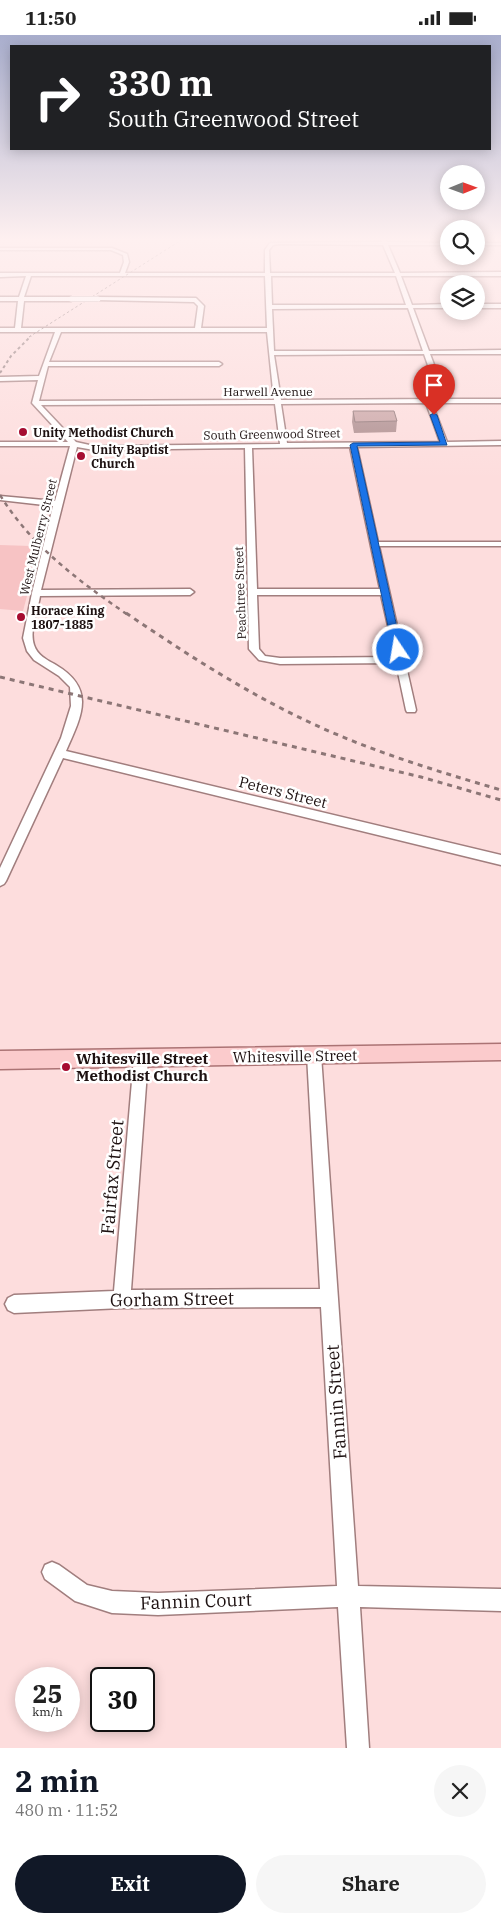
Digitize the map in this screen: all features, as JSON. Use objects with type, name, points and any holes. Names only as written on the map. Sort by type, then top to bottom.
[{"type":"main road","name":"Whitesville Street","points":[[0,1061],[501,1052]]},
{"type":"street","points":[[18,330],[19,319]]},
{"type":"street","points":[[198,330],[199,319]]},
{"type":"street","points":[[270,319],[271,353],[284,445]]},
{"type":"street","points":[[415,319],[444,401]]},
{"type":"street","points":[[0,331],[270,330]]},
{"type":"street","points":[[59,331],[45,364],[36,403],[74,444]]},
{"type":"street","points":[[271,353],[501,352]]},
{"type":"street","points":[[45,364],[219,364]]},
{"type":"street","points":[[0,379],[41,378]]},
{"type":"street","points":[[428,401],[444,443]]},
{"type":"street","name":"Harwell Avenue","points":[[36,403],[501,401]]},
{"type":"street","name":"South Greenwood Street","points":[[0,444],[74,444],[94,447],[501,443]]},
{"type":"street","name":"West Mulberry Street","points":[[0,881],[59,753],[73,718],[77,694],[72,683],[37,658],[28,644],[28,637],[36,593],[74,444]]},
{"type":"street","points":[[353,445],[411,710]]},
{"type":"street","name":"Peachtree Street","points":[[248,446],[254,649],[262,657],[280,661],[400,660]]},
{"type":"street","points":[[0,498],[58,504]]},
{"type":"street","points":[[375,544],[501,544]]},
{"type":"street","points":[[36,593],[190,592]]},
{"type":"street","points":[[253,592],[385,592]]},
{"type":"street","name":"Peters Street","points":[[59,753],[501,860]]},
{"type":"street","name":"Fannin Street","points":[[314,1055],[358,1748]]},
{"type":"street","name":"Fairfax Street","points":[[122,1299],[141,1058]]},
{"type":"street","name":"Gorham Street","points":[[14,1304],[122,1299],[330,1298]]},
{"type":"street","name":"Fannin Court","points":[[52,1572],[82,1594],[112,1602],[158,1604],[349,1596],[501,1600]]},
{"type":"shaded area","points":[[0,545],[31,546],[39,551],[23,611],[0,609]]},
{"type":"building","points":[[353,411],[394,411],[397,421],[355,422]]},
{"type":"railway","points":[[29,337],[57,319]]},
{"type":"railway","points":[[0,373],[11,356],[31,336]]},
{"type":"railway","points":[[0,495],[13,514],[42,547],[74,576],[128,615]]},
{"type":"railway","points":[[126,613],[222,675],[296,716],[388,754],[501,790]]},
{"type":"railway","points":[[0,677],[421,777],[501,800]]},
{"type":"place","name":"Unity Methodist Church","points":[[23,432]]},
{"type":"place","name":"Unity Baptist Church","points":[[81,456]]},
{"type":"place","name":"Horace King 1807-1885","points":[[21,617]]},
{"type":"place","name":"Whitesville Street Methodist Church","points":[[66,1067]]},
{"type":"route","points":[[398,650],[353,445],[444,443],[434,415]]}]
